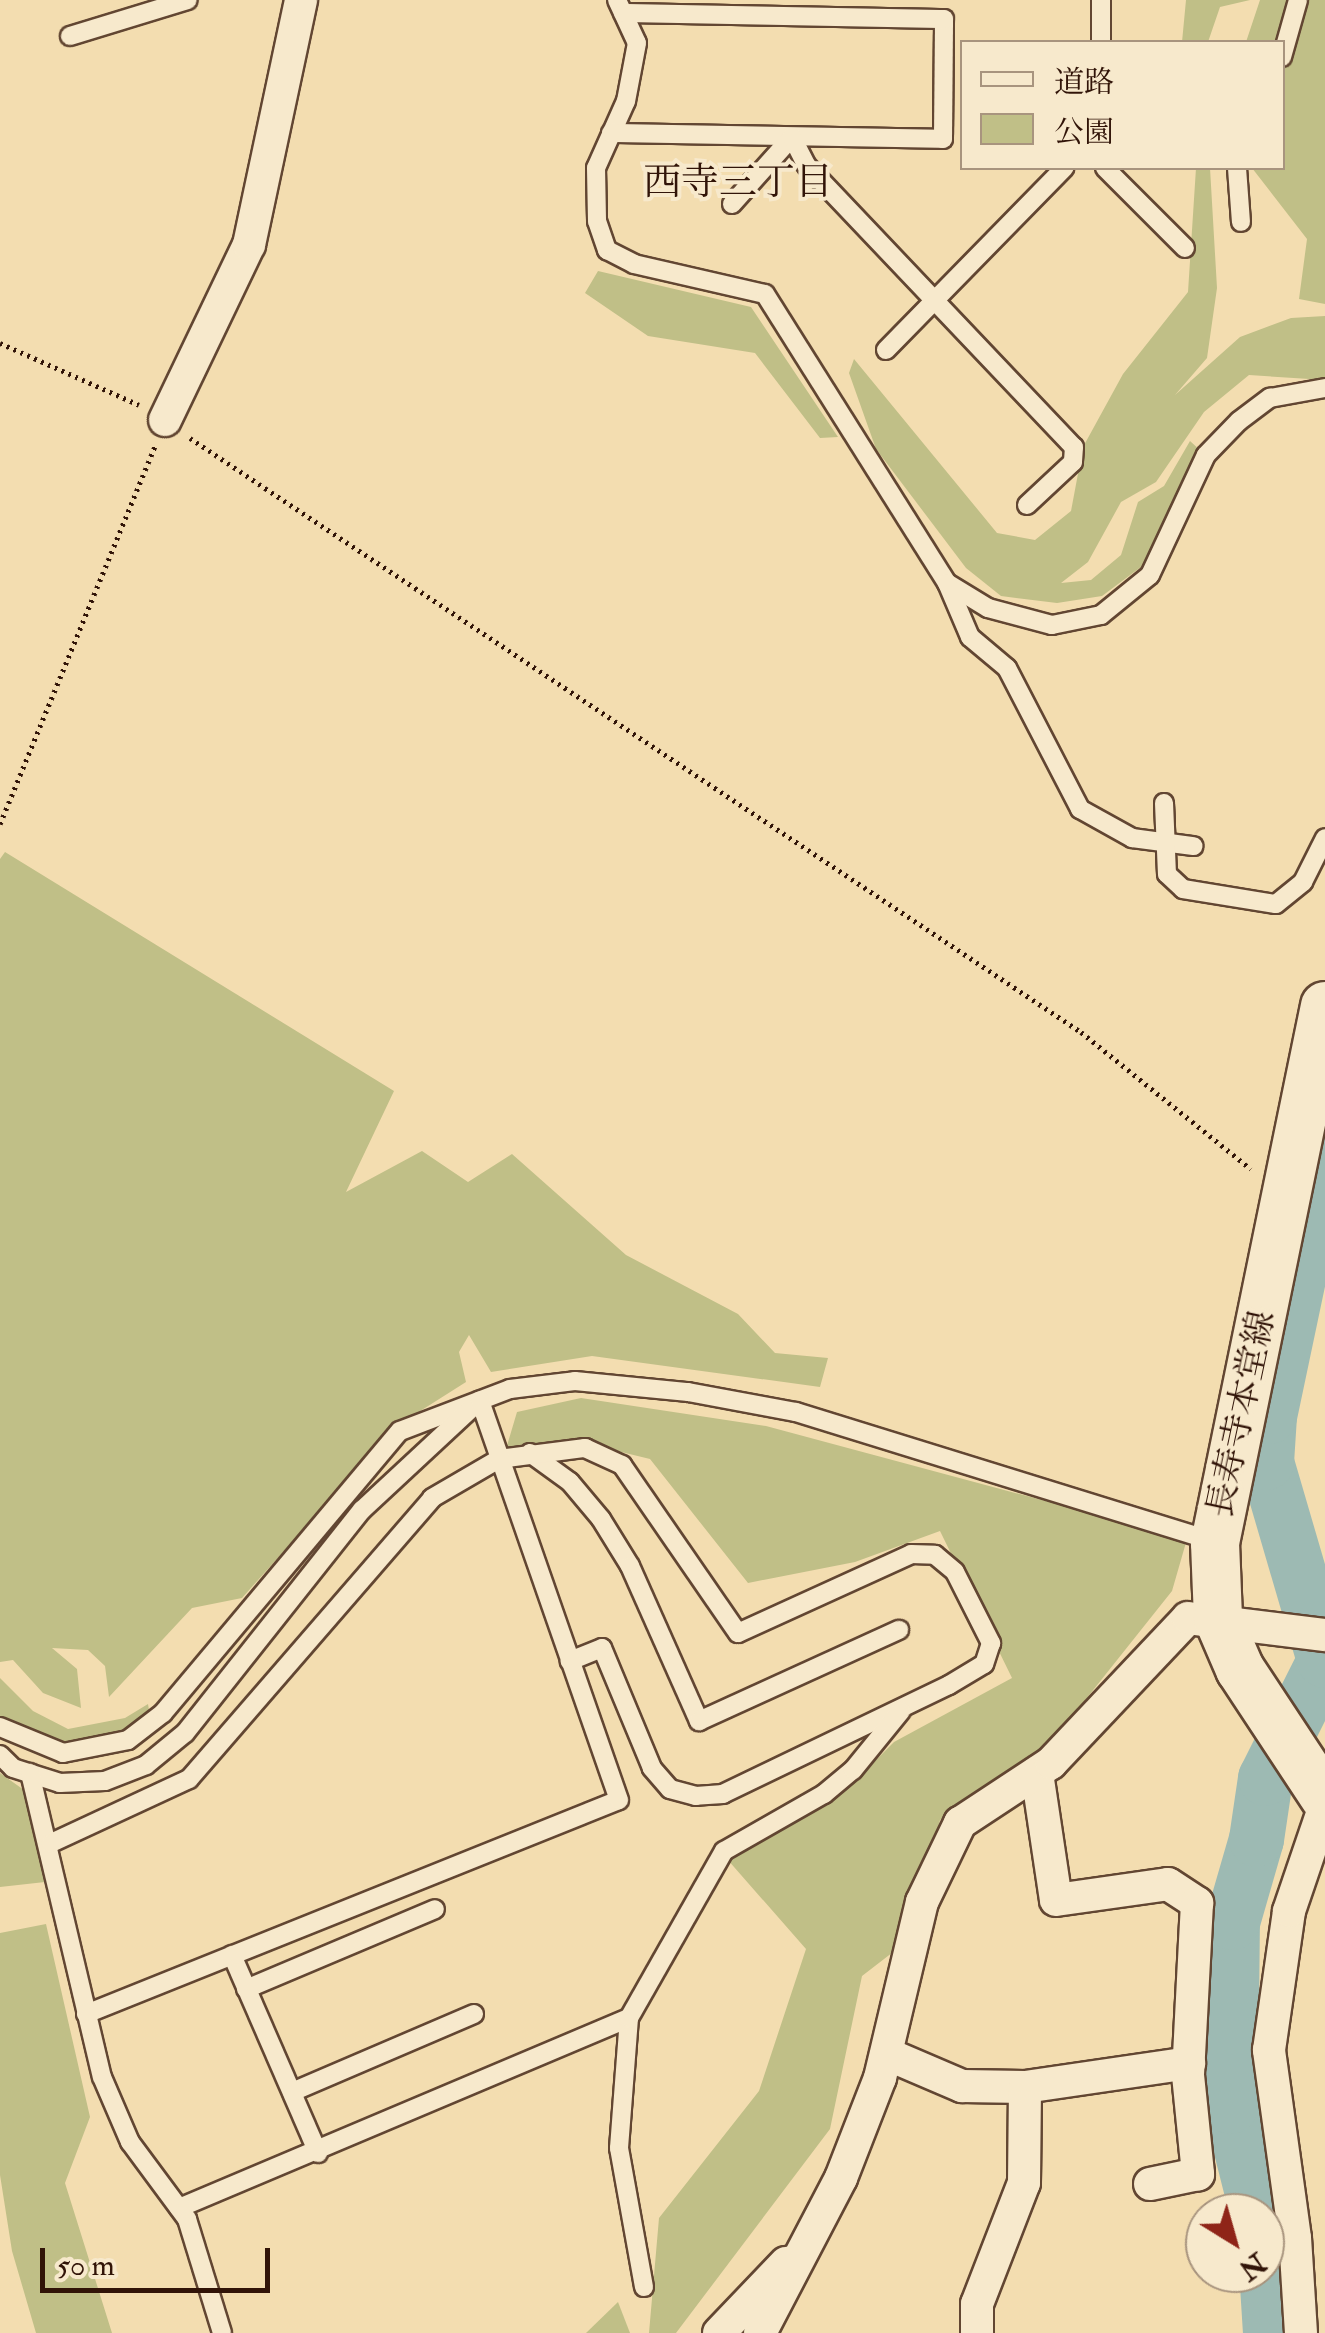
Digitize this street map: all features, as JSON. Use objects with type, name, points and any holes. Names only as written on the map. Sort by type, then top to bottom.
[{"type":"main road","name":"長寿寺本堂線","points":[[1325,1006],[1215,1542],[1218,1618],[1240,1669],[1325,1801]]},
{"type":"street","points":[[165,420],[250,245],[301,0]]},
{"type":"street","points":[[760,2333],[813,2234],[887,2054],[922,1902],[960,1823],[1037,1773],[1126,1690],[1172,1629],[1188,1618],[1218,1618],[1311,1632]]},
{"type":"street","points":[[1037,1773],[1056,1900],[1168,1884],[1197,1904],[1189,2063],[1198,2174],[1150,2184]]},
{"type":"street","points":[[1301,2333],[1269,2050],[1288,1911],[1325,1801]]},
{"type":"street","points":[[887,2054],[962,2086],[1025,2088],[1189,2063]]},
{"type":"street","points":[[977,2333],[977,2304],[1024,2182],[1025,2088]]},
{"type":"street","points":[[719,2333],[813,2234]]},
{"type":"lane","points":[[70,36],[188,0]]},
{"type":"lane","points":[[1101,40],[1102,0]]},
{"type":"lane","points":[[1285,46],[1298,0]]},
{"type":"lane","points":[[611,133],[943,139],[945,9],[620,6],[637,43],[626,101],[611,133],[596,168],[597,221],[608,250],[634,264],[765,294],[947,583],[970,637],[1007,668],[1080,808],[1132,838],[1193,846]]},
{"type":"lane","points":[[732,204],[792,137]]},
{"type":"lane","points":[[792,137],[806,166],[1074,448],[1074,462],[1027,505]]},
{"type":"lane","points":[[886,350],[1062,170]]},
{"type":"lane","points":[[1107,170],[1185,248]]},
{"type":"lane","points":[[1237,170],[1241,222]]},
{"type":"lane","points":[[947,583],[988,608],[1052,625],[1101,615],[1150,575],[1206,455],[1239,421],[1270,398],[1325,388]]},
{"type":"lane","points":[[1164,804],[1167,874],[1183,888],[1276,904],[1302,882],[1325,838]]},
{"type":"lane","points":[[0,1727],[62,1753],[128,1740],[163,1713],[400,1431],[510,1389],[575,1381],[688,1392],[796,1412],[940,1453],[1215,1542]]},
{"type":"lane","points":[[86,2014],[619,1800],[480,1400]]},
{"type":"lane","points":[[0,1755],[30,1773],[60,1783],[106,1781],[146,1766],[186,1733],[362,1510],[480,1400]]},
{"type":"lane","points":[[51,1843],[189,1780],[432,1498],[499,1460],[530,1453],[584,1448],[622,1465],[738,1633],[911,1554],[935,1554],[955,1572],[990,1642],[984,1664],[904,1707],[723,1794],[696,1796],[670,1789],[652,1768],[602,1648],[570,1661]]},
{"type":"lane","points":[[530,1453],[570,1482],[602,1519],[630,1566],[699,1721],[898,1630]]},
{"type":"lane","points":[[644,2287],[620,2148],[629,2018],[724,1851],[824,1794],[854,1770],[904,1707]]},
{"type":"lane","points":[[30,1773],[51,1843],[102,2078],[130,2142],[180,2208],[222,2333]]},
{"type":"lane","points":[[246,1989],[435,1909]]},
{"type":"lane","points":[[232,1956],[318,2153]]},
{"type":"lane","points":[[292,2092],[474,2014]]},
{"type":"lane","points":[[180,2208],[318,2153],[629,2018]]},
{"type":"path","points":[[0,343],[165,420],[1081,1032],[1230,1156],[1287,1192]]},
{"type":"path","points":[[0,824],[165,420]]},
{"type":"green space","points":[[1186,0],[1250,0],[1220,7],[1209,40],[1182,40]]},
{"type":"green space","points":[[1260,0],[1294,0],[1283,40],[1247,40]]},
{"type":"green space","points":[[1301,0],[1325,0],[1325,304],[1299,299],[1307,239],[1254,170],[1285,170],[1285,59]]},
{"type":"green space","points":[[1196,170],[1210,170],[1217,288],[1207,358],[1175,395],[1240,337],[1291,318],[1325,316],[1325,380],[1249,375],[1204,412],[1156,482],[1121,502],[1088,562],[1061,583],[1091,580],[1121,555],[1138,502],[1164,486],[1190,441],[1202,452],[1145,564],[1102,596],[1057,603],[1001,596],[966,568],[876,449],[849,373],[854,359],[997,533],[1035,540],[1071,511],[1083,447],[1123,374],[1188,292]]},
{"type":"green space","points":[[598,271],[751,307],[838,437],[820,438],[755,353],[648,336],[585,293]]},
{"type":"green space","points":[[5,852],[394,1091],[346,1192],[422,1151],[468,1182],[512,1154],[626,1255],[738,1314],[775,1353],[828,1358],[820,1387],[592,1356],[491,1372],[469,1335],[459,1352],[466,1382],[395,1427],[242,1598],[192,1608],[109,1697],[105,1666],[88,1650],[52,1648],[77,1669],[81,1708],[43,1693],[13,1660],[0,1662],[0,859]]},
{"type":"green space","points":[[581,1398],[766,1426],[1187,1539],[1172,1591],[1047,1748],[940,1820],[910,1939],[862,1976],[830,2129],[676,2333],[649,2333],[659,2218],[759,2091],[806,1949],[727,1859],[855,1781],[894,1742],[1012,1678],[940,1531],[855,1562],[748,1583],[650,1459],[568,1439],[506,1449],[517,1412]]},
{"type":"green space","points":[[0,1678],[33,1711],[68,1729],[125,1718],[148,1704],[149,1710],[116,1737],[49,1751],[0,1721]]},
{"type":"green space","points":[[0,1773],[24,1790],[45,1882],[0,1887]]},
{"type":"green space","points":[[46,1924],[90,2117],[65,2183],[112,2333],[36,2333],[12,2251],[0,2175],[0,1933]]},
{"type":"green space","points":[[618,2302],[630,2333],[586,2333]]},
{"type":"waterway","points":[[1252,2193],[1230,2106],[1232,1922],[1256,1839],[1265,1778],[1324,1660],[1266,1462],[1269,1416],[1325,1151]]},
{"type":"waterway","points":[[1268,2293],[1270,2333]]},
{"type":"district","name":"西寺三丁目","points":[[738,183]]}]
